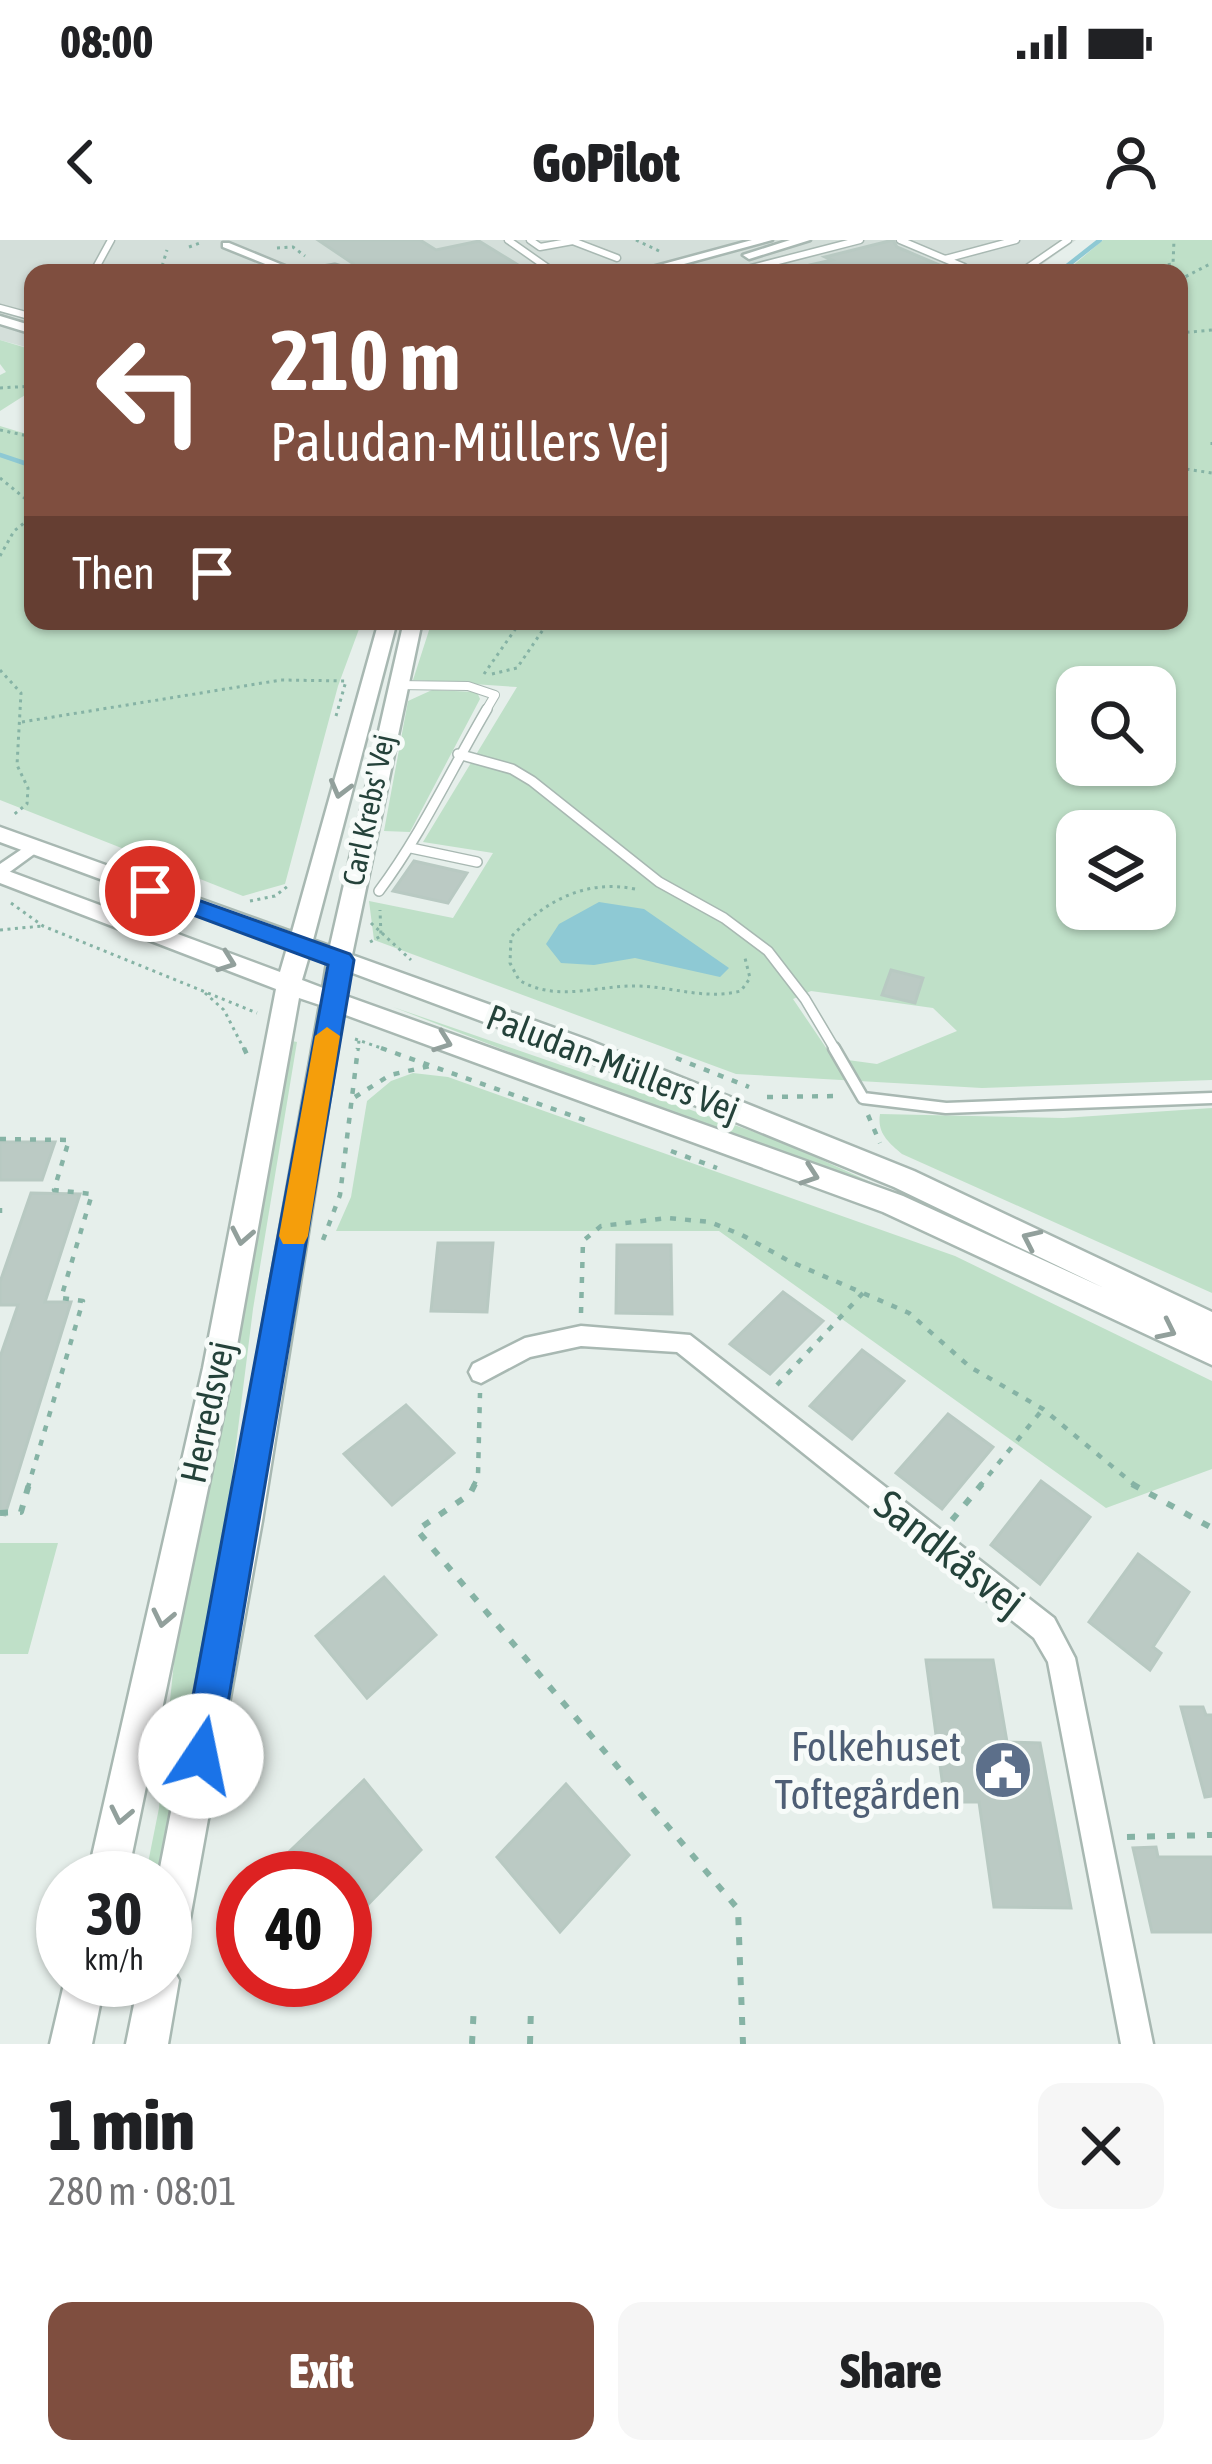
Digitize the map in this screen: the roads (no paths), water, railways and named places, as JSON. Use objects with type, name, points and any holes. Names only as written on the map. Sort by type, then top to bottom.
[{"type":"street","points":[[671,264],[766,240]]},
{"type":"street","points":[[715,264],[804,240]]},
{"type":"street","points":[[205,242],[230,243],[278,264]]},
{"type":"street","points":[[230,243],[261,264]]},
{"type":"street","name":"Carl Krebs' Vej","points":[[298,945],[386,630]]},
{"type":"street","name":"Carl Krebs' Vej","points":[[333,1001],[395,685],[410,630]]},
{"type":"street","name":"Paludan-Müllers Vej","points":[[6,825],[32,848],[579,1047],[904,1179],[1212,1325]]},
{"type":"street","points":[[0,874],[32,848]]},
{"type":"street","name":"Paludan-Müllers Vej","points":[[0,874],[289,985],[893,1204],[1212,1352]]},
{"type":"street","name":"Herredsvej","points":[[113,1851],[218,1368],[298,945]]},
{"type":"street","name":"Herredsvej","points":[[183,1851],[245,1521],[333,1001]]},
{"type":"street","name":"Sandkåsvej","points":[[481,1372],[524,1348],[581,1336],[675,1339],[1035,1620],[1058,1647],[1137,2044]]},
{"type":"street","points":[[71,2044],[79,2007]]},
{"type":"street","points":[[147,2044],[154,2007]]},
{"type":"lane","points":[[508,240],[542,264]]},
{"type":"lane","points":[[530,240],[540,248],[572,240],[616,258]]},
{"type":"lane","points":[[767,264],[860,240]]},
{"type":"lane","points":[[900,240],[957,264]]},
{"type":"lane","points":[[945,259],[1016,240]]},
{"type":"lane","points":[[1033,264],[1068,240]]},
{"type":"lane","points":[[379,891],[411,848],[458,754],[495,695],[468,686],[395,685]]},
{"type":"lane","points":[[458,754],[512,769],[532,781],[659,882],[724,918],[768,951],[806,999],[862,1098],[967,1108],[1212,1098]]},
{"type":"lane","points":[[411,848],[477,862]]},
{"type":"water","points":[[599,902],[644,909],[729,968],[720,977],[635,958],[594,965],[561,963],[546,944],[559,924]]},
{"type":"waterway","points":[[1069,264],[1100,240]]},
{"type":"waterway","points":[[0,455],[24,463]]},
{"type":"place","name":"Folkehuset Toftegården","points":[[1003,1770]]}]
